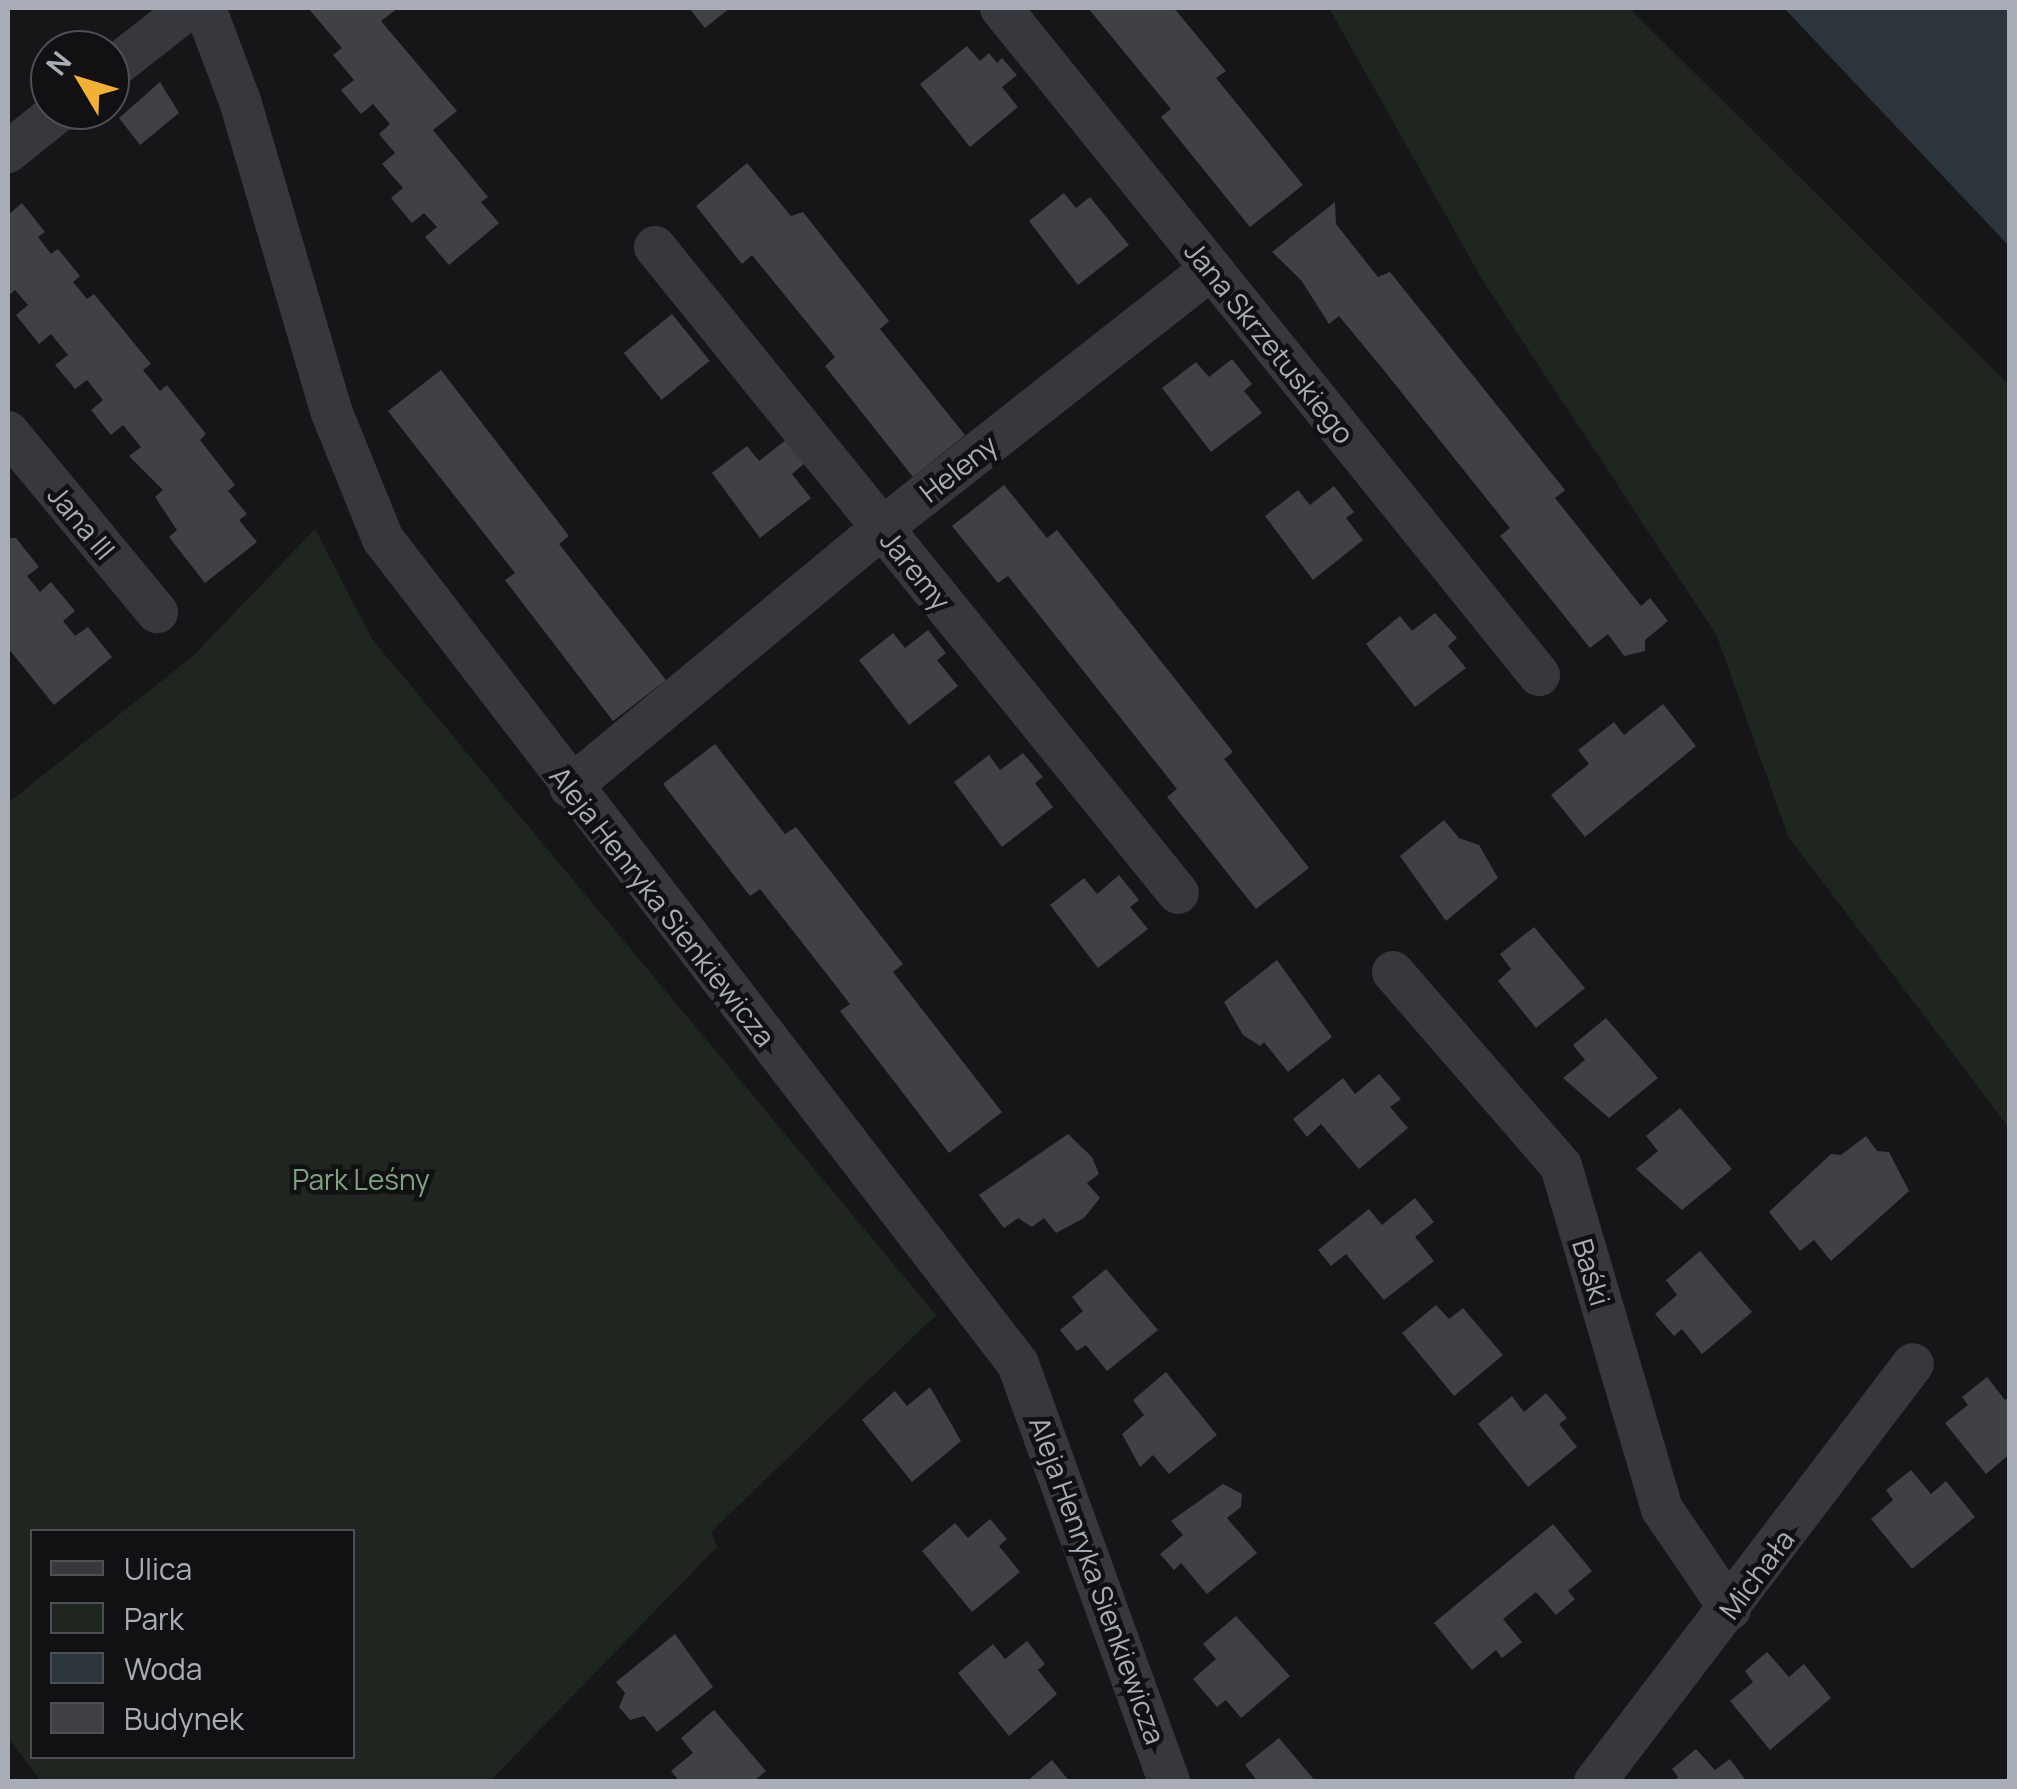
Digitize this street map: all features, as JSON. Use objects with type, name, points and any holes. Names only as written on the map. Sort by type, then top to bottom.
[{"type":"street","points":[[130,54],[190,8]]},
{"type":"street","name":"Aleja Henryka Sienkiewicza","points":[[205,8],[364,500],[406,572],[1018,1364],[1169,1782]]},
{"type":"street","name":"Jana Skrzetuskiego","points":[[1001,8],[1539,675]]},
{"type":"street","points":[[8,152],[35,130]]},
{"type":"street","name":"Jaremy","points":[[655,246],[1178,893]]},
{"type":"street","name":"Heleny","points":[[570,787],[882,528],[1211,269]]},
{"type":"street","name":"Jana III","points":[[8,432],[158,612]]},
{"type":"street","name":"Baśki","points":[[1393,972],[1561,1166],[1662,1509],[1730,1608]]},
{"type":"street","name":"Michała","points":[[1595,1782],[1913,1364]]},
{"type":"green space","points":[[1329,8],[1629,8],[2009,385],[2009,1128],[1788,836],[1717,636],[1483,281]]},
{"type":"green space","name":"Park Leśny","points":[[315,529],[372,639],[936,1315],[711,1532],[717,1547],[490,1781],[41,1781],[8,1737],[8,803],[193,656]]},
{"type":"water","points":[[1784,8],[2009,8],[2009,246]]},
{"type":"building","points":[[308,8],[398,8],[381,21],[457,111],[433,130],[488,197],[481,202],[499,223],[449,265],[425,237],[437,227],[424,213],[412,223],[391,198],[403,188],[382,164],[395,153],[379,134],[390,124],[373,104],[361,114],[341,90],[354,80],[333,55],[342,48]]},
{"type":"building","points":[[689,8],[730,8],[705,28]]},
{"type":"building","points":[[1088,8],[1174,8],[1226,71],[1216,78],[1303,185],[1250,227],[1161,117],[1171,109]]},
{"type":"building","points":[[967,46],[980,61],[989,53],[997,63],[1002,58],[1017,75],[1002,87],[1018,107],[970,147],[920,84]]},
{"type":"building","points":[[160,82],[179,113],[140,145],[128,130],[130,108]]},
{"type":"building","points":[[747,163],[791,216],[803,212],[889,321],[880,329],[965,435],[913,477],[825,366],[835,357],[752,255],[742,264],[696,206]]},
{"type":"building","points":[[1064,193],[1076,208],[1090,197],[1129,245],[1078,285],[1029,221]]},
{"type":"building","points":[[1335,202],[1336,224],[1378,277],[1390,272],[1565,490],[1555,498],[1641,606],[1650,598],[1668,621],[1645,640],[1645,651],[1624,656],[1608,634],[1590,648],[1500,536],[1510,528],[1382,368],[1339,316],[1329,324],[1301,280],[1272,252]]},
{"type":"building","points":[[22,203],[45,232],[38,237],[51,254],[58,249],[80,276],[73,282],[87,299],[94,294],[151,364],[143,370],[160,391],[167,385],[206,434],[200,440],[235,485],[228,491],[247,514],[239,520],[257,542],[205,583],[169,537],[177,530],[155,497],[163,490],[129,456],[141,447],[123,425],[111,435],[91,410],[103,400],[87,380],[75,389],[55,365],[68,355],[51,334],[39,344],[16,315],[28,305],[15,290],[8,296],[8,215]]},
{"type":"building","points":[[672,314],[710,361],[662,400],[624,353]]},
{"type":"building","points":[[1232,359],[1252,384],[1244,391],[1262,413],[1211,452],[1162,388],[1196,362],[1209,377]]},
{"type":"building","points":[[441,370],[569,536],[559,544],[666,680],[613,721],[505,580],[515,573],[388,411]]},
{"type":"building","points":[[787,439],[806,462],[792,474],[811,498],[760,538],[712,473],[747,446],[759,461]]},
{"type":"building","points":[[1004,485],[1047,538],[1057,530],[1233,752],[1224,759],[1309,868],[1256,909],[1167,797],[1177,789],[1008,576],[998,583],[952,526]]},
{"type":"building","points":[[1334,486],[1354,512],[1346,518],[1363,540],[1313,580],[1265,516],[1298,490],[1310,505]]},
{"type":"building","points":[[8,538],[16,538],[39,567],[27,576],[40,592],[51,582],[75,611],[63,621],[75,636],[88,627],[112,657],[54,705],[8,648]]},
{"type":"building","points":[[1435,613],[1457,638],[1448,646],[1466,668],[1415,707],[1366,644],[1400,616],[1412,631]]},
{"type":"building","points":[[928,630],[946,653],[937,660],[958,686],[909,725],[859,660],[893,633],[905,648]]},
{"type":"building","points":[[1663,704],[1696,746],[1585,837],[1551,795],[1589,764],[1578,750],[1614,722],[1624,735]]},
{"type":"building","points":[[715,744],[785,834],[796,827],[903,964],[893,972],[1002,1112],[949,1153],[840,1011],[850,1004],[760,889],[750,896],[663,784]]},
{"type":"building","points":[[1023,753],[1043,777],[1035,783],[1053,807],[1002,847],[954,782],[989,755],[1000,770]]},
{"type":"building","points":[[1444,820],[1459,838],[1479,845],[1498,878],[1446,921],[1400,856]]},
{"type":"building","points":[[1119,875],[1139,900],[1130,907],[1148,929],[1098,968],[1050,905],[1084,878],[1097,894]]},
{"type":"building","points":[[1534,927],[1585,988],[1536,1028],[1498,981],[1511,969],[1500,954]]},
{"type":"building","points":[[1277,960],[1332,1037],[1288,1072],[1264,1042],[1260,1046],[1243,1035],[1224,1002]]},
{"type":"building","points":[[1606,1018],[1658,1078],[1609,1118],[1563,1078],[1585,1060],[1573,1045]]},
{"type":"building","points":[[1379,1074],[1401,1099],[1390,1107],[1408,1128],[1359,1169],[1321,1124],[1307,1137],[1293,1119],[1343,1078],[1355,1094]]},
{"type":"building","points":[[1680,1108],[1732,1169],[1682,1210],[1636,1169],[1658,1151],[1646,1136]]},
{"type":"building","points":[[1068,1134],[1092,1157],[1099,1174],[1087,1183],[1100,1198],[1084,1218],[1056,1233],[1044,1218],[1032,1227],[1018,1218],[1004,1228],[979,1195]]},
{"type":"building","points":[[1866,1136],[1877,1151],[1889,1152],[1909,1191],[1831,1261],[1814,1240],[1800,1251],[1769,1212],[1831,1154],[1841,1155]]},
{"type":"building","points":[[1415,1198],[1434,1222],[1415,1237],[1434,1261],[1384,1300],[1346,1254],[1331,1266],[1318,1250],[1369,1209],[1382,1225]]},
{"type":"building","points":[[1700,1251],[1752,1312],[1702,1354],[1682,1329],[1674,1336],[1655,1314],[1677,1295],[1666,1280]]},
{"type":"building","points":[[1106,1269],[1158,1330],[1107,1371],[1086,1345],[1077,1351],[1060,1330],[1083,1311],[1072,1297]]},
{"type":"building","points":[[1436,1305],[1449,1319],[1463,1308],[1503,1355],[1454,1396],[1402,1333]]},
{"type":"building","points":[[1166,1372],[1217,1435],[1169,1474],[1153,1455],[1140,1467],[1122,1434],[1144,1415],[1133,1400]]},
{"type":"building","points":[[1987,1377],[2005,1400],[2010,1396],[2010,1454],[1986,1474],[1945,1423],[1968,1405],[1962,1397]]},
{"type":"building","points":[[930,1387],[961,1441],[912,1482],[862,1420],[895,1391],[907,1406]]},
{"type":"building","points":[[1546,1393],[1567,1418],[1559,1424],[1577,1447],[1528,1487],[1478,1424],[1512,1396],[1524,1412]]},
{"type":"building","points":[[1911,1470],[1931,1494],[1946,1481],[1975,1517],[1912,1569],[1871,1519],[1893,1500],[1886,1490]]},
{"type":"building","points":[[1223,1484],[1242,1494],[1241,1507],[1227,1518],[1257,1553],[1207,1594],[1181,1563],[1174,1570],[1160,1554],[1183,1535],[1171,1521]]},
{"type":"building","points":[[990,1519],[1007,1539],[999,1546],[1020,1572],[972,1612],[922,1551],[955,1523],[968,1538]]},
{"type":"building","points":[[1553,1524],[1592,1571],[1568,1591],[1575,1599],[1556,1615],[1536,1592],[1503,1619],[1522,1642],[1502,1658],[1496,1650],[1472,1670],[1434,1623]]},
{"type":"building","points":[[1236,1616],[1290,1676],[1241,1718],[1226,1700],[1217,1707],[1193,1679],[1216,1659],[1203,1644]]},
{"type":"building","points":[[675,1634],[713,1687],[657,1732],[644,1716],[630,1720],[619,1707],[625,1693],[616,1682]]},
{"type":"building","points":[[1027,1641],[1045,1664],[1038,1670],[1057,1694],[1009,1736],[958,1673],[993,1644],[1005,1659]]},
{"type":"building","points":[[1767,1652],[1789,1677],[1804,1664],[1831,1698],[1770,1750],[1730,1701],[1753,1682],[1745,1671]]},
{"type":"building","points":[[714,1710],[766,1771],[753,1782],[680,1782],[671,1771],[693,1753],[681,1738]]},
{"type":"building","points":[[1279,1738],[1316,1782],[1258,1782],[1245,1765]]},
{"type":"building","points":[[1696,1749],[1715,1770],[1730,1759],[1747,1782],[1672,1782],[1678,1777],[1672,1769]]},
{"type":"building","points":[[1052,1760],[1070,1782],[1026,1782]]}]
